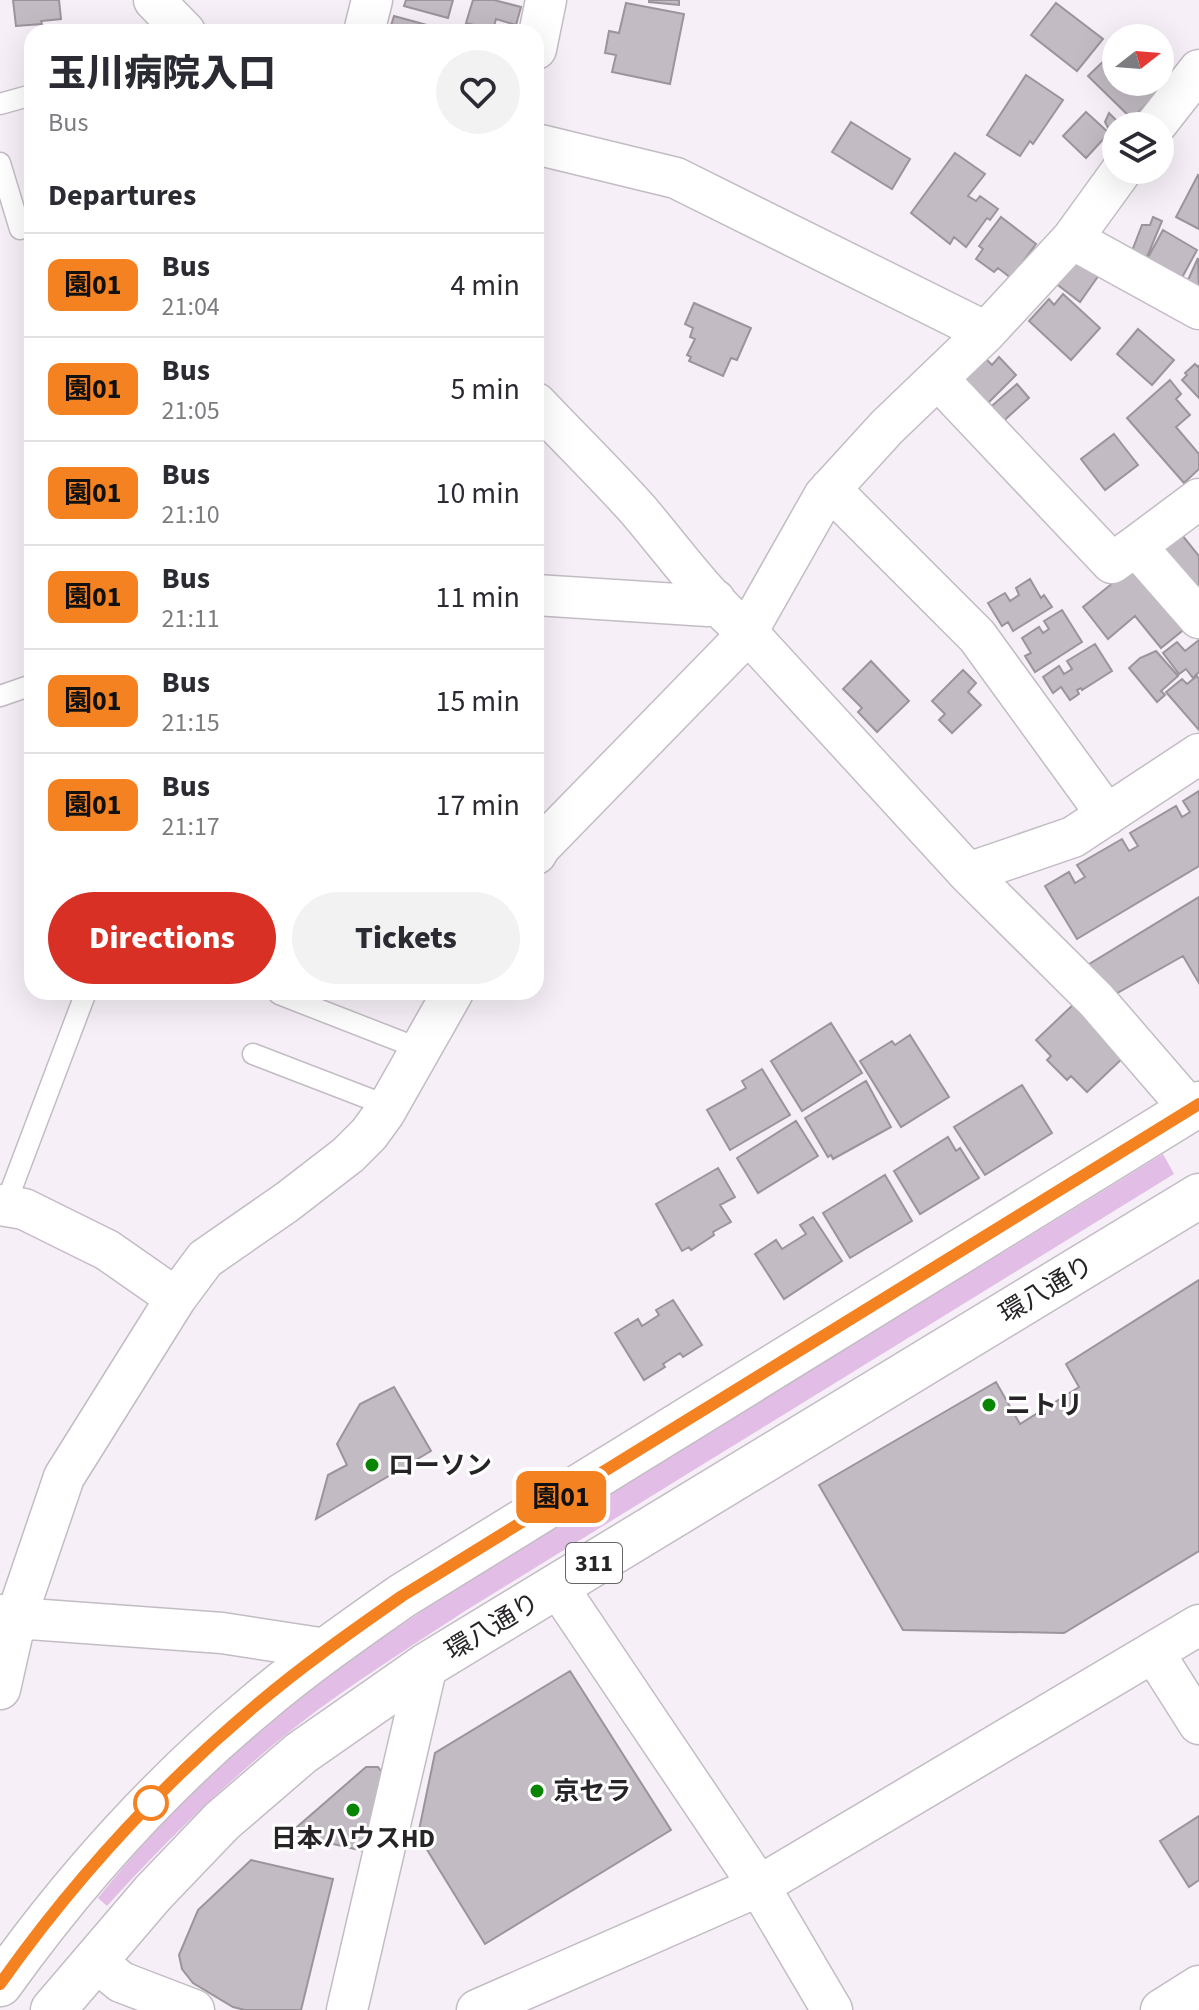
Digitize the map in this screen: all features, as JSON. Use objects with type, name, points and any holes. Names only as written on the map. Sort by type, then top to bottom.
[{"type":"main road","points":[[0,1984],[37,1933],[111,1845],[179,1775],[255,1706],[326,1649],[402,1596],[1194,1106]]},
{"type":"main road","name":"環八通り","points":[[53,2010],[153,1893],[222,1821],[301,1753],[427,1665],[1199,1196]]},
{"type":"street","points":[[154,0],[177,24]]},
{"type":"street","points":[[366,24],[372,0]]},
{"type":"street","points":[[541,24],[546,0]]},
{"type":"street","points":[[1166,112],[1199,70]]},
{"type":"street","points":[[544,146],[676,178],[986,332]]},
{"type":"street","points":[[544,841],[734,648],[747,632],[824,496],[887,427],[986,332],[1072,239],[1112,184]]},
{"type":"street","points":[[1072,239],[1199,309]]},
{"type":"street","points":[[938,379],[1112,563],[1199,499]]},
{"type":"street","points":[[544,411],[968,873],[1096,1000],[1194,1106]]},
{"type":"street","points":[[830,489],[977,636],[1107,815]]},
{"type":"street","points":[[1136,546],[1199,618]]},
{"type":"street","points":[[544,596],[708,606],[715,600]]},
{"type":"street","points":[[968,873],[1073,837],[1199,754]]},
{"type":"street","points":[[0,1689],[8,1617],[64,1477],[176,1298],[205,1259],[287,1202],[348,1155],[369,1134],[448,1000]]},
{"type":"street","points":[[2,1205],[24,1209],[107,1250],[176,1298]]},
{"type":"street","points":[[557,1586],[759,1886],[832,2010]]},
{"type":"street","points":[[8,1617],[222,1633],[326,1649]]},
{"type":"street","points":[[477,2010],[759,1886],[1199,1625]]},
{"type":"street","points":[[1154,1653],[1199,1724]]},
{"type":"street","points":[[347,2010],[427,1665]]},
{"type":"street","points":[[94,1960],[121,1982],[194,2010]]},
{"type":"street","points":[[1161,2010],[1199,1986]]},
{"type":"lane","points":[[0,104],[24,97]]},
{"type":"lane","points":[[0,163],[20,229]]},
{"type":"lane","points":[[0,696],[24,688]]},
{"type":"lane","points":[[2,1205],[83,1000]]},
{"type":"lane","points":[[294,1000],[420,1049]]},
{"type":"lane","points":[[253,1054],[388,1106]]},
{"type":"shaded area","points":[[1163,1154],[1174,1174],[465,1611],[339,1695],[272,1746],[223,1789],[175,1834],[107,1906],[98,1898],[177,1808],[235,1753],[296,1701],[374,1643],[454,1590]]},
{"type":"building","points":[[13,0],[59,0],[61,19],[16,26]]},
{"type":"building","points":[[406,0],[453,0],[448,18],[404,6]]},
{"type":"building","points":[[473,0],[494,0],[521,7],[516,24],[496,19],[495,24],[466,23]]},
{"type":"building","points":[[679,0],[679,5],[649,2]]},
{"type":"building","points":[[626,3],[684,14],[670,84],[612,72],[616,55],[605,53],[609,31],[619,33]]},
{"type":"building","points":[[1056,3],[1102,40],[1077,71],[1031,35]]},
{"type":"building","points":[[394,16],[423,24],[392,24]]},
{"type":"building","points":[[1102,63],[1102,90],[1088,76]]},
{"type":"building","points":[[1026,75],[1063,100],[1033,144],[1030,141],[1020,156],[987,135]]},
{"type":"building","points":[[1108,96],[1154,96],[1139,112],[1125,112]]},
{"type":"building","points":[[1086,112],[1102,127],[1102,141],[1086,158],[1063,136]]},
{"type":"building","points":[[851,122],[910,159],[892,189],[832,152]]},
{"type":"building","points":[[955,153],[985,174],[968,196],[976,201],[980,196],[998,209],[990,220],[987,218],[966,247],[954,237],[950,244],[911,213]]},
{"type":"building","points":[[1199,176],[1199,229],[1176,217]]},
{"type":"building","points":[[1001,217],[1036,244],[1011,278],[998,268],[994,272],[976,259],[983,249],[979,246]]},
{"type":"building","points":[[1153,217],[1162,221],[1147,257],[1132,251],[1142,225],[1150,225]]},
{"type":"building","points":[[1163,230],[1197,250],[1179,283],[1145,263]]},
{"type":"building","points":[[1073,256],[1099,275],[1080,302],[1054,282]]},
{"type":"building","points":[[1198,258],[1199,290],[1183,291]]},
{"type":"building","points":[[1063,294],[1100,328],[1071,360],[1029,321],[1049,299],[1054,305]]},
{"type":"building","points":[[694,303],[751,328],[737,360],[731,358],[723,376],[689,361],[691,357],[687,355],[695,339],[690,337],[693,328],[685,324]]},
{"type":"building","points":[[1138,329],[1174,360],[1152,385],[1117,354]]},
{"type":"building","points":[[982,355],[992,365],[999,357],[1016,375],[985,406],[958,379]]},
{"type":"building","points":[[1195,364],[1199,365],[1199,398],[1182,380]]},
{"type":"building","points":[[1170,380],[1181,394],[1176,399],[1190,415],[1176,427],[1199,454],[1199,469],[1184,483],[1127,418]]},
{"type":"building","points":[[1017,384],[1029,398],[999,425],[986,411]]},
{"type":"building","points":[[1114,434],[1138,465],[1105,490],[1081,459]]},
{"type":"building","points":[[1178,530],[1199,556],[1199,588],[1158,550]]},
{"type":"building","points":[[1138,567],[1187,627],[1161,648],[1135,616],[1108,639],[1083,607]]},
{"type":"building","points":[[1030,579],[1041,598],[1044,595],[1052,607],[1013,631],[1008,622],[1002,626],[988,603],[1005,593],[1010,601],[1019,595],[1016,588]]},
{"type":"building","points":[[1062,610],[1082,642],[1035,672],[1025,656],[1031,653],[1022,638],[1039,627],[1043,633],[1049,629],[1044,621]]},
{"type":"building","points":[[1199,640],[1199,672],[1193,678],[1186,669],[1179,674],[1163,653],[1177,642],[1185,651]]},
{"type":"building","points":[[1095,644],[1112,671],[1077,690],[1079,694],[1070,700],[1061,687],[1053,693],[1043,677],[1059,666],[1064,674],[1072,669],[1067,661]]},
{"type":"building","points":[[1156,651],[1178,676],[1161,691],[1165,695],[1157,702],[1129,668],[1140,658]]},
{"type":"building","points":[[871,661],[909,701],[877,732],[858,712],[862,708],[843,689]]},
{"type":"building","points":[[963,670],[976,683],[968,692],[981,705],[952,733],[939,720],[945,714],[932,701]]},
{"type":"building","points":[[1197,676],[1199,730],[1166,692],[1182,679],[1187,684]]},
{"type":"building","points":[[1199,791],[1199,866],[1077,939],[1045,886],[1069,872],[1075,883],[1085,877],[1077,865],[1122,839],[1129,851],[1138,846],[1130,833],[1176,806],[1182,817],[1190,812],[1183,801]]},
{"type":"building","points":[[1199,897],[1199,983],[1183,956],[1112,996],[1086,966]]},
{"type":"building","points":[[1076,1002],[1125,1056],[1087,1092],[1071,1076],[1067,1080],[1047,1060],[1051,1056],[1036,1040]]},
{"type":"building","points":[[831,1023],[862,1073],[802,1111],[771,1061]]},
{"type":"building","points":[[910,1035],[949,1097],[901,1127],[860,1061],[892,1041],[895,1045]]},
{"type":"building","points":[[762,1069],[790,1115],[730,1150],[707,1110],[746,1088],[742,1081]]},
{"type":"building","points":[[866,1081],[891,1127],[833,1159],[831,1155],[828,1157],[805,1118]]},
{"type":"building","points":[[1022,1085],[1052,1133],[985,1175],[954,1127]]},
{"type":"building","points":[[796,1121],[818,1156],[758,1193],[737,1158]]},
{"type":"building","points":[[948,1137],[956,1151],[960,1148],[979,1178],[920,1214],[894,1171]]},
{"type":"building","points":[[718,1168],[735,1197],[720,1205],[731,1222],[691,1250],[689,1247],[682,1251],[656,1204]]},
{"type":"building","points":[[885,1175],[912,1221],[850,1258],[823,1213]]},
{"type":"building","points":[[813,1217],[842,1261],[784,1299],[755,1254],[776,1240],[782,1249],[806,1234],[800,1225]]},
{"type":"building","points":[[1199,1280],[1199,1551],[1064,1633],[903,1630],[819,1485],[996,1382],[1020,1424],[1079,1387],[1066,1364]]},
{"type":"building","points":[[673,1300],[702,1345],[683,1357],[680,1353],[644,1380],[615,1333],[638,1319],[642,1326],[659,1315],[656,1310]]},
{"type":"building","points":[[394,1387],[431,1451],[316,1519],[328,1475],[347,1465],[337,1444],[360,1404]]},
{"type":"building","name":"京セラ","points":[[570,1671],[671,1830],[485,1944],[418,1835],[435,1753]]},
{"type":"building","points":[[366,1767],[378,1767],[386,1778],[368,1852],[298,1836],[297,1827]]},
{"type":"building","points":[[1199,1816],[1199,1880],[1189,1887],[1160,1841]]},
{"type":"building","points":[[251,1860],[333,1879],[301,2010],[245,2010],[233,2007],[193,1983],[182,1969],[179,1955],[198,1910]]},
{"type":"bus line","name":"園01","points":[[0,1984],[37,1933],[111,1845],[179,1775],[255,1706],[326,1649],[402,1596],[1199,1104]]},
{"type":"place","name":"ニトリ","points":[[989,1405]]},
{"type":"place","name":"ローソン","points":[[372,1465]]},
{"type":"place","name":"京セラ","points":[[537,1791]]},
{"type":"place","name":"日本ハウスHD","points":[[353,1810]]}]
